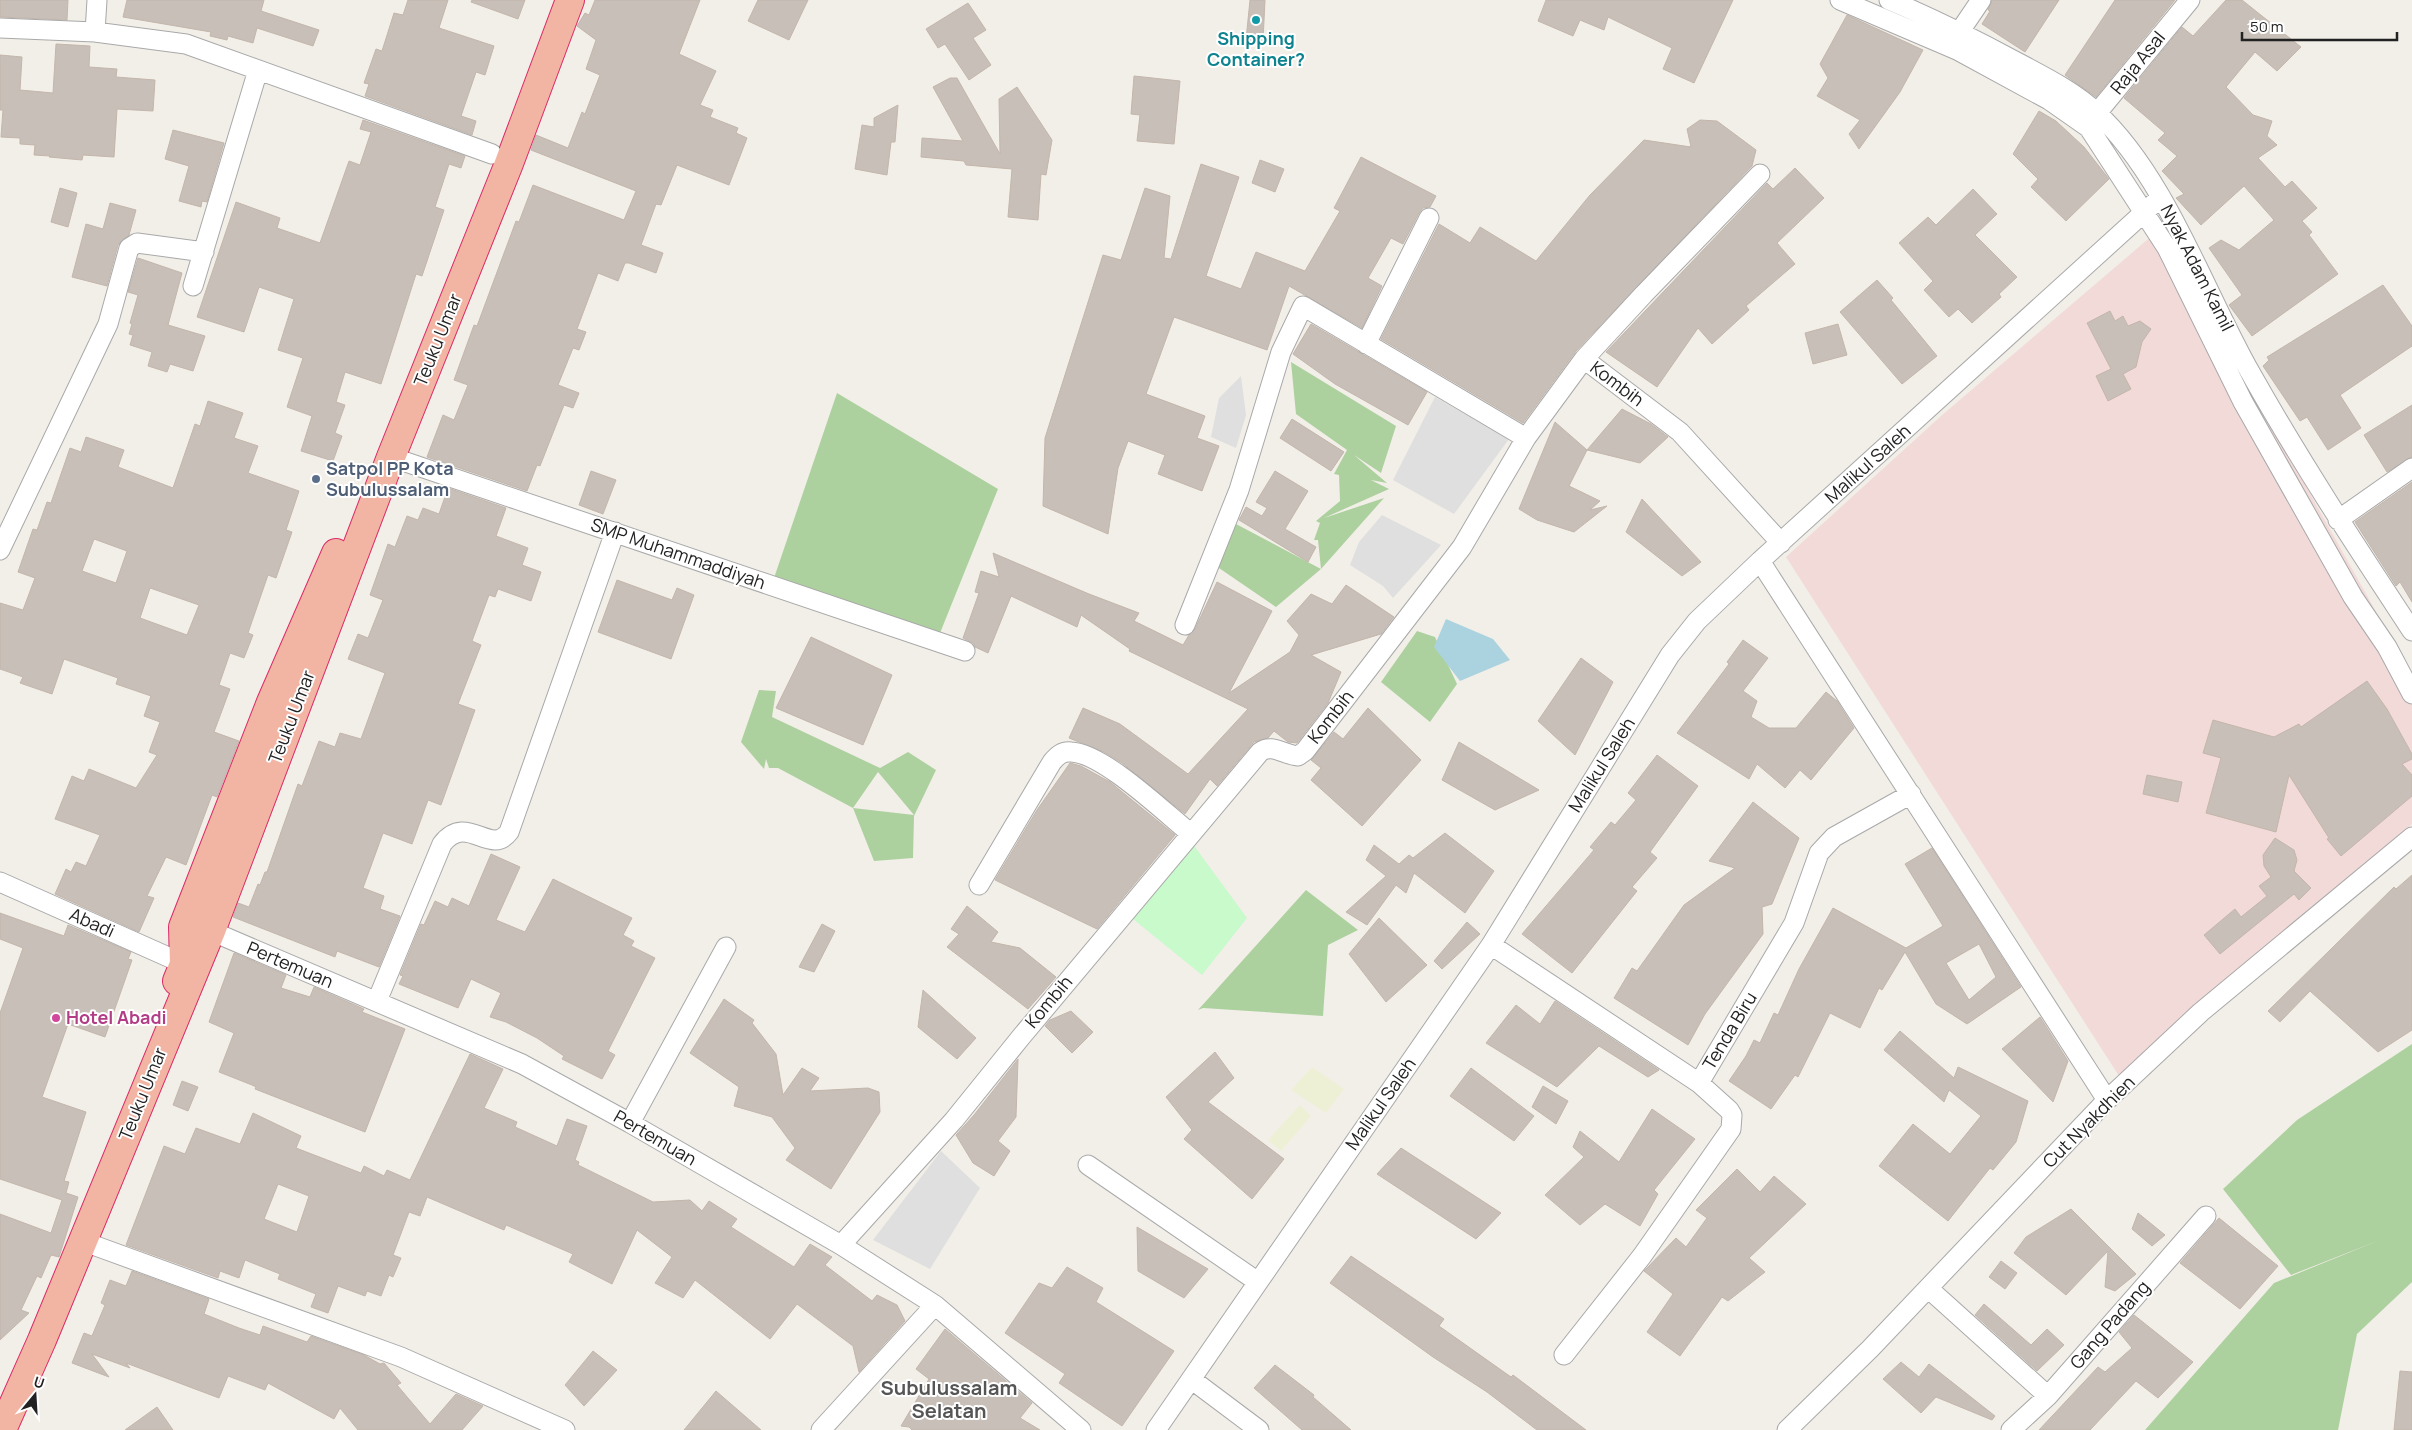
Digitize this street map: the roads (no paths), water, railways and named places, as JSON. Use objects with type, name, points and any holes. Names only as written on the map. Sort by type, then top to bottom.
[{"type":"highway","points":[[0,1393],[48,1297],[114,1136],[135,1074],[184,964],[183,926],[271,702],[363,491],[550,0]]},
{"type":"highway","name":"Teuku Umar","points":[[2,1430],[211,931],[391,457],[508,166],[570,0]]},
{"type":"street","points":[[95,32],[96,0]]},
{"type":"street","points":[[1840,0],[1957,50],[2008,67]]},
{"type":"street","name":"Nyak Adam Kamil","points":[[1889,0],[1960,31],[2008,67],[2056,82],[2093,121],[2129,149],[2161,198],[2249,370],[2338,520],[2412,631]]},
{"type":"street","points":[[1960,31],[1981,0]]},
{"type":"street","name":"Raja Asal","points":[[2093,121],[2190,0]]},
{"type":"street","points":[[0,28],[95,32],[186,44],[492,154]]},
{"type":"street","points":[[193,286],[258,70]]},
{"type":"street","points":[[2093,121],[2144,212],[2167,248],[2243,402],[2353,597],[2387,647],[2412,694]]},
{"type":"street","points":[[1584,359],[1760,174]]},
{"type":"street","name":"Malikul Saleh","points":[[1156,1430],[1491,944],[1670,655],[1697,621],[1760,561],[2161,198]]},
{"type":"street","points":[[1366,344],[1428,218]]},
{"type":"street","points":[[2,539],[108,324],[129,248],[137,243],[204,252]]},
{"type":"street","points":[[1185,625],[1239,490],[1282,352],[1303,306],[1526,438]]},
{"type":"street","name":"Kombih","points":[[841,1245],[954,1120],[1190,833],[1265,748],[1298,756],[1305,751],[1462,547],[1526,438],[1584,359],[1680,432],[1781,543]]},
{"type":"street","name":"SMP Muhammaddiyah","points":[[391,457],[965,651]]},
{"type":"street","points":[[2338,520],[2412,468]]},
{"type":"street","points":[[377,1002],[442,844],[451,834],[456,832],[464,832],[494,840],[505,838],[509,832],[615,532]]},
{"type":"street","points":[[1760,561],[2107,1100]]},
{"type":"street","points":[[979,885],[1052,762],[1060,754],[1070,751],[1081,753],[1109,767],[1190,833]]},
{"type":"street","name":"Tenda Biru","points":[[1491,944],[1699,1083],[1794,923],[1819,852],[1824,845],[1834,837],[1911,794]]},
{"type":"street","name":"Cut Nyakdhien","points":[[1787,1430],[1870,1349],[2107,1100],[2201,1012],[2412,836]]},
{"type":"street","name":"Abadi","points":[[0,882],[184,964]]},
{"type":"street","name":"Pertemuan","points":[[183,926],[211,931],[522,1064],[630,1123],[841,1245],[935,1305],[1082,1430]]},
{"type":"street","points":[[630,1123],[726,947]]},
{"type":"street","points":[[1564,1355],[1642,1256],[1731,1129],[1732,1115],[1729,1110],[1699,1083]]},
{"type":"street","points":[[1088,1165],[1258,1282]]},
{"type":"street","name":"Gang Padang","points":[[2011,1430],[2048,1396],[2206,1216]]},
{"type":"street","points":[[82,1241],[401,1358],[565,1430]]},
{"type":"street","points":[[1928,1288],[2048,1396]]},
{"type":"street","points":[[821,1430],[935,1305]]},
{"type":"street","points":[[1191,1379],[1259,1430]]},
{"type":"water","points":[[1446,619],[1493,639],[1510,660],[1460,681],[1434,647]]},
{"type":"place","name":"Shipping Container?","points":[[1256,20]]},
{"type":"place","name":"Satpol PP Kota Subulussalam","points":[[316,479]]},
{"type":"place","name":"Hotel Abadi","points":[[56,1018]]},
{"type":"district","name":"Subulussalam Selatan","points":[[949,1400]]}]
